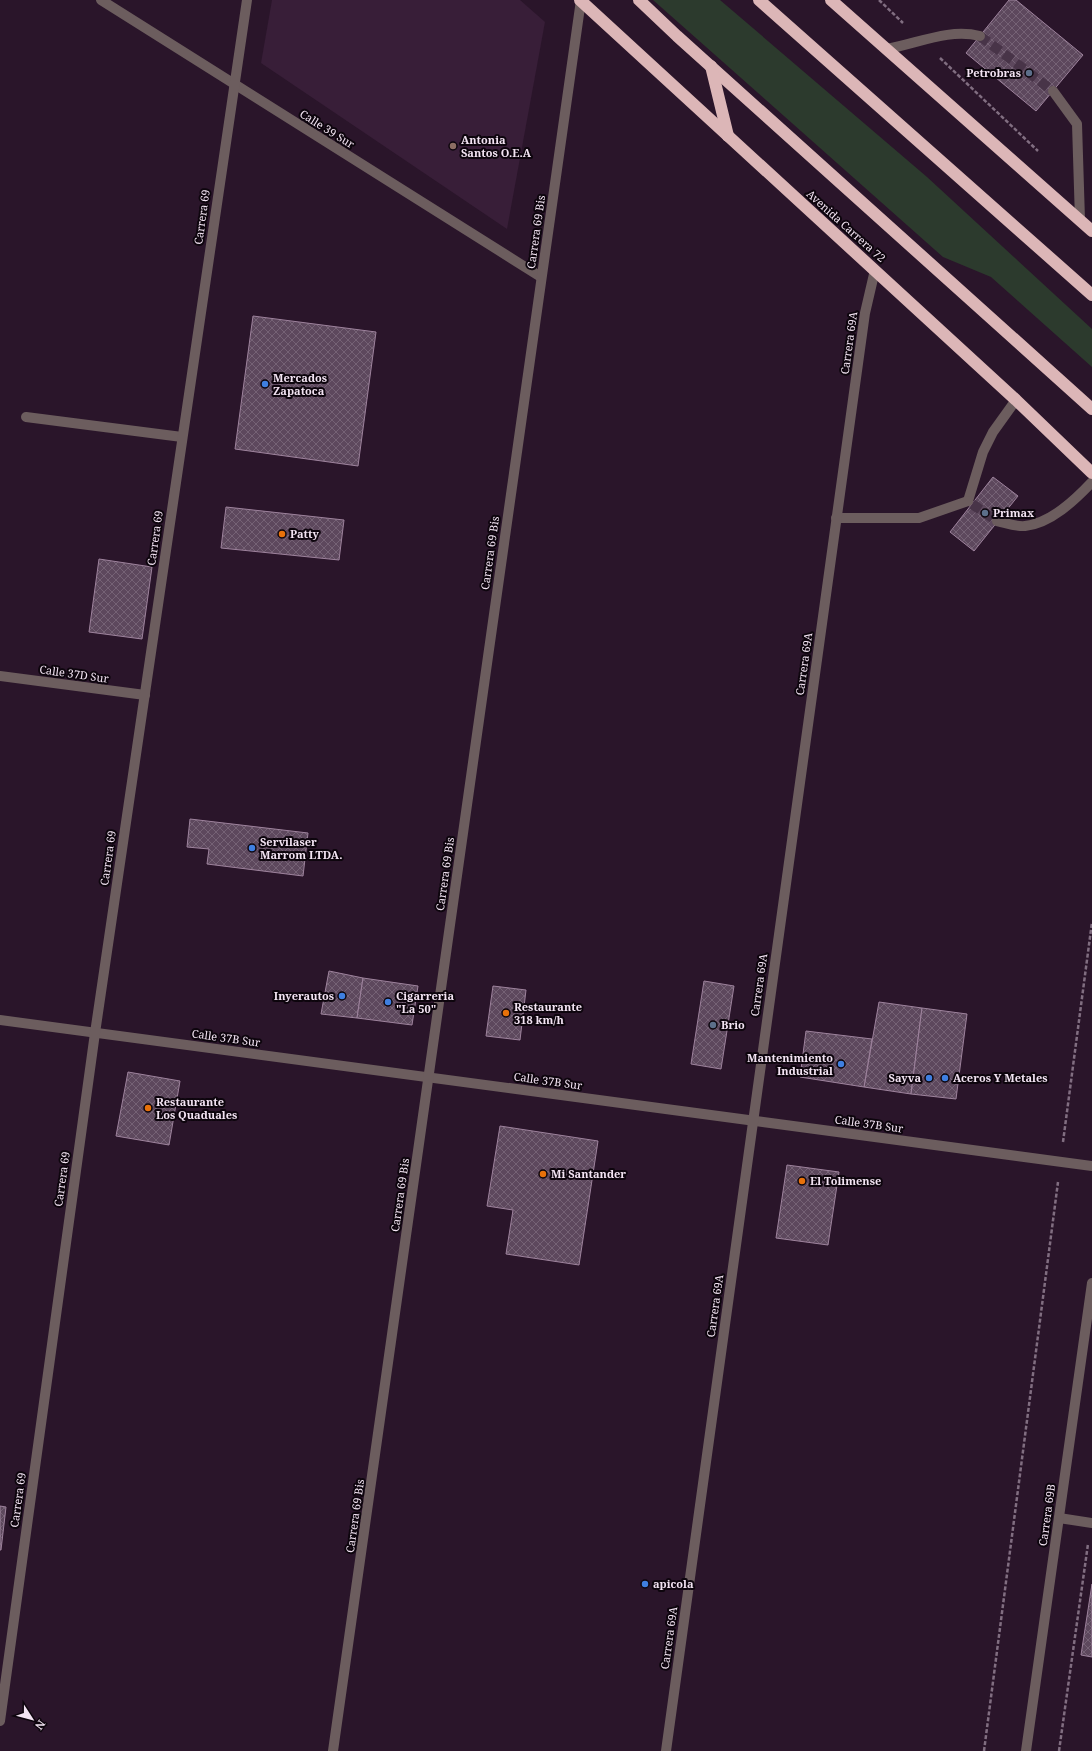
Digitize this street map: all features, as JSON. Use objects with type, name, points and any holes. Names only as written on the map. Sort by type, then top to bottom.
[{"type":"highway","name":"Avenida Carrera 72","points":[[580,0],[1016,400],[1092,473]]},
{"type":"highway","points":[[639,0],[1092,409]]},
{"type":"highway","points":[[759,0],[1092,295]]},
{"type":"highway","points":[[832,0],[1092,231]]},
{"type":"highway","points":[[711,66],[728,136]]},
{"type":"street","name":"Calle 39 Sur","points":[[101,0],[541,277]]},
{"type":"street","name":"Carrera 69","points":[[0,1721],[94,1033],[145,695],[246,0]]},
{"type":"street","name":"Carrera 69 Bis","points":[[334,1751],[580,0]]},
{"type":"street","points":[[886,49],[906,46],[920,39],[966,32],[980,36]]},
{"type":"street","points":[[1053,91],[1077,124],[1080,220]]},
{"type":"street","name":"Carrera 69A","points":[[666,1751],[836,518],[865,313],[875,270]]},
{"type":"street","points":[[836,518],[919,518],[970,503],[983,452],[993,432],[1016,400]]},
{"type":"street","points":[[26,417],[182,437]]},
{"type":"street","points":[[997,522],[1025,526],[1046,518],[1071,504],[1092,482]]},
{"type":"street","name":"Calle 37D Sur","points":[[0,676],[145,695]]},
{"type":"street","name":"Calle 37B Sur","points":[[0,1020],[1092,1166]]},
{"type":"street","name":"Carrera 69B","points":[[1026,1751],[1092,1283]]},
{"type":"street","points":[[1059,1518],[1092,1523]]},
{"type":"path","points":[[879,0],[1040,152]]},
{"type":"path","points":[[984,1751],[1092,922]]},
{"type":"path","points":[[1059,1751],[1092,1523]]},
{"type":"shaded area","name":"Antonia Santos O.E.A","points":[[272,0],[520,0],[545,22],[507,229],[261,63]]},
{"type":"green space","points":[[653,0],[720,0],[927,177],[1092,329],[1092,367],[991,277],[943,257]]},
{"type":"building","name":"Petrobras","points":[[1009,0],[1016,0],[1083,55],[1036,111],[966,53]]},
{"type":"building","points":[[253,316],[376,332],[358,466],[235,449]]},
{"type":"building","name":"Primax","points":[[993,477],[1018,496],[974,551],[950,532]]},
{"type":"building","name":"Patty","points":[[226,507],[344,520],[339,560],[221,548]]},
{"type":"building","points":[[99,559],[152,567],[142,639],[89,632]]},
{"type":"building","name":"Servilaser Marrom LTDA.","points":[[190,819],[308,833],[303,876],[207,864],[209,849],[187,847]]},
{"type":"building","name":"Inyerautos","points":[[329,971],[363,978],[357,1018],[321,1014]]},
{"type":"building","name":"Cigarreria \"La 50\"","points":[[363,978],[418,986],[412,1025],[357,1018]]},
{"type":"building","name":"Brio","points":[[704,981],[734,986],[721,1069],[691,1064]]},
{"type":"building","name":"Restaurante 318 km/h","points":[[493,986],[526,990],[520,1040],[486,1036]]},
{"type":"building","points":[[879,1002],[922,1008],[911,1094],[864,1087]]},
{"type":"building","points":[[922,1008],[967,1014],[956,1099],[911,1094]]},
{"type":"building","points":[[806,1031],[872,1039],[864,1087],[800,1077]]},
{"type":"building","name":"Restaurante Los Quaduales","points":[[128,1072],[180,1081],[169,1145],[116,1136]]},
{"type":"building","name":"Mi Santander","points":[[500,1126],[598,1141],[579,1265],[506,1254],[513,1210],[487,1206]]},
{"type":"building","points":[[787,1165],[839,1172],[828,1245],[776,1238]]},
{"type":"building","points":[[0,1506],[6,1507],[1,1550],[0,1550]]},
{"type":"building","points":[[1092,1584],[1092,1657],[1081,1655]]},
{"type":"tunnel","points":[[980,36],[1053,91]]},
{"type":"tunnel","points":[[972,504],[997,521]]},
{"type":"place","name":"Petrobras","points":[[1029,73]]},
{"type":"place","name":"Antonia Santos O.E.A","points":[[453,146]]},
{"type":"place","name":"Mercados Zapatoca","points":[[265,384]]},
{"type":"place","name":"Primax","points":[[985,513]]},
{"type":"place","name":"Patty","points":[[282,534]]},
{"type":"place","name":"Servilaser Marrom LTDA.","points":[[252,848]]},
{"type":"place","name":"Inyerautos","points":[[342,996]]},
{"type":"place","name":"Cigarreria \"La 50\"","points":[[388,1002]]},
{"type":"place","name":"Restaurante 318 km/h","points":[[506,1013]]},
{"type":"place","name":"Brio","points":[[713,1025]]},
{"type":"place","name":"Mantenimiento Industrial","points":[[841,1064]]},
{"type":"place","name":"Sayva","points":[[929,1078]]},
{"type":"place","name":"Aceros Y Metales","points":[[945,1078]]},
{"type":"place","name":"Restaurante Los Quaduales","points":[[148,1108]]},
{"type":"place","name":"Mi Santander","points":[[543,1174]]},
{"type":"place","name":"El Tolimense","points":[[802,1181]]},
{"type":"place","name":"apicola","points":[[645,1584]]}]
